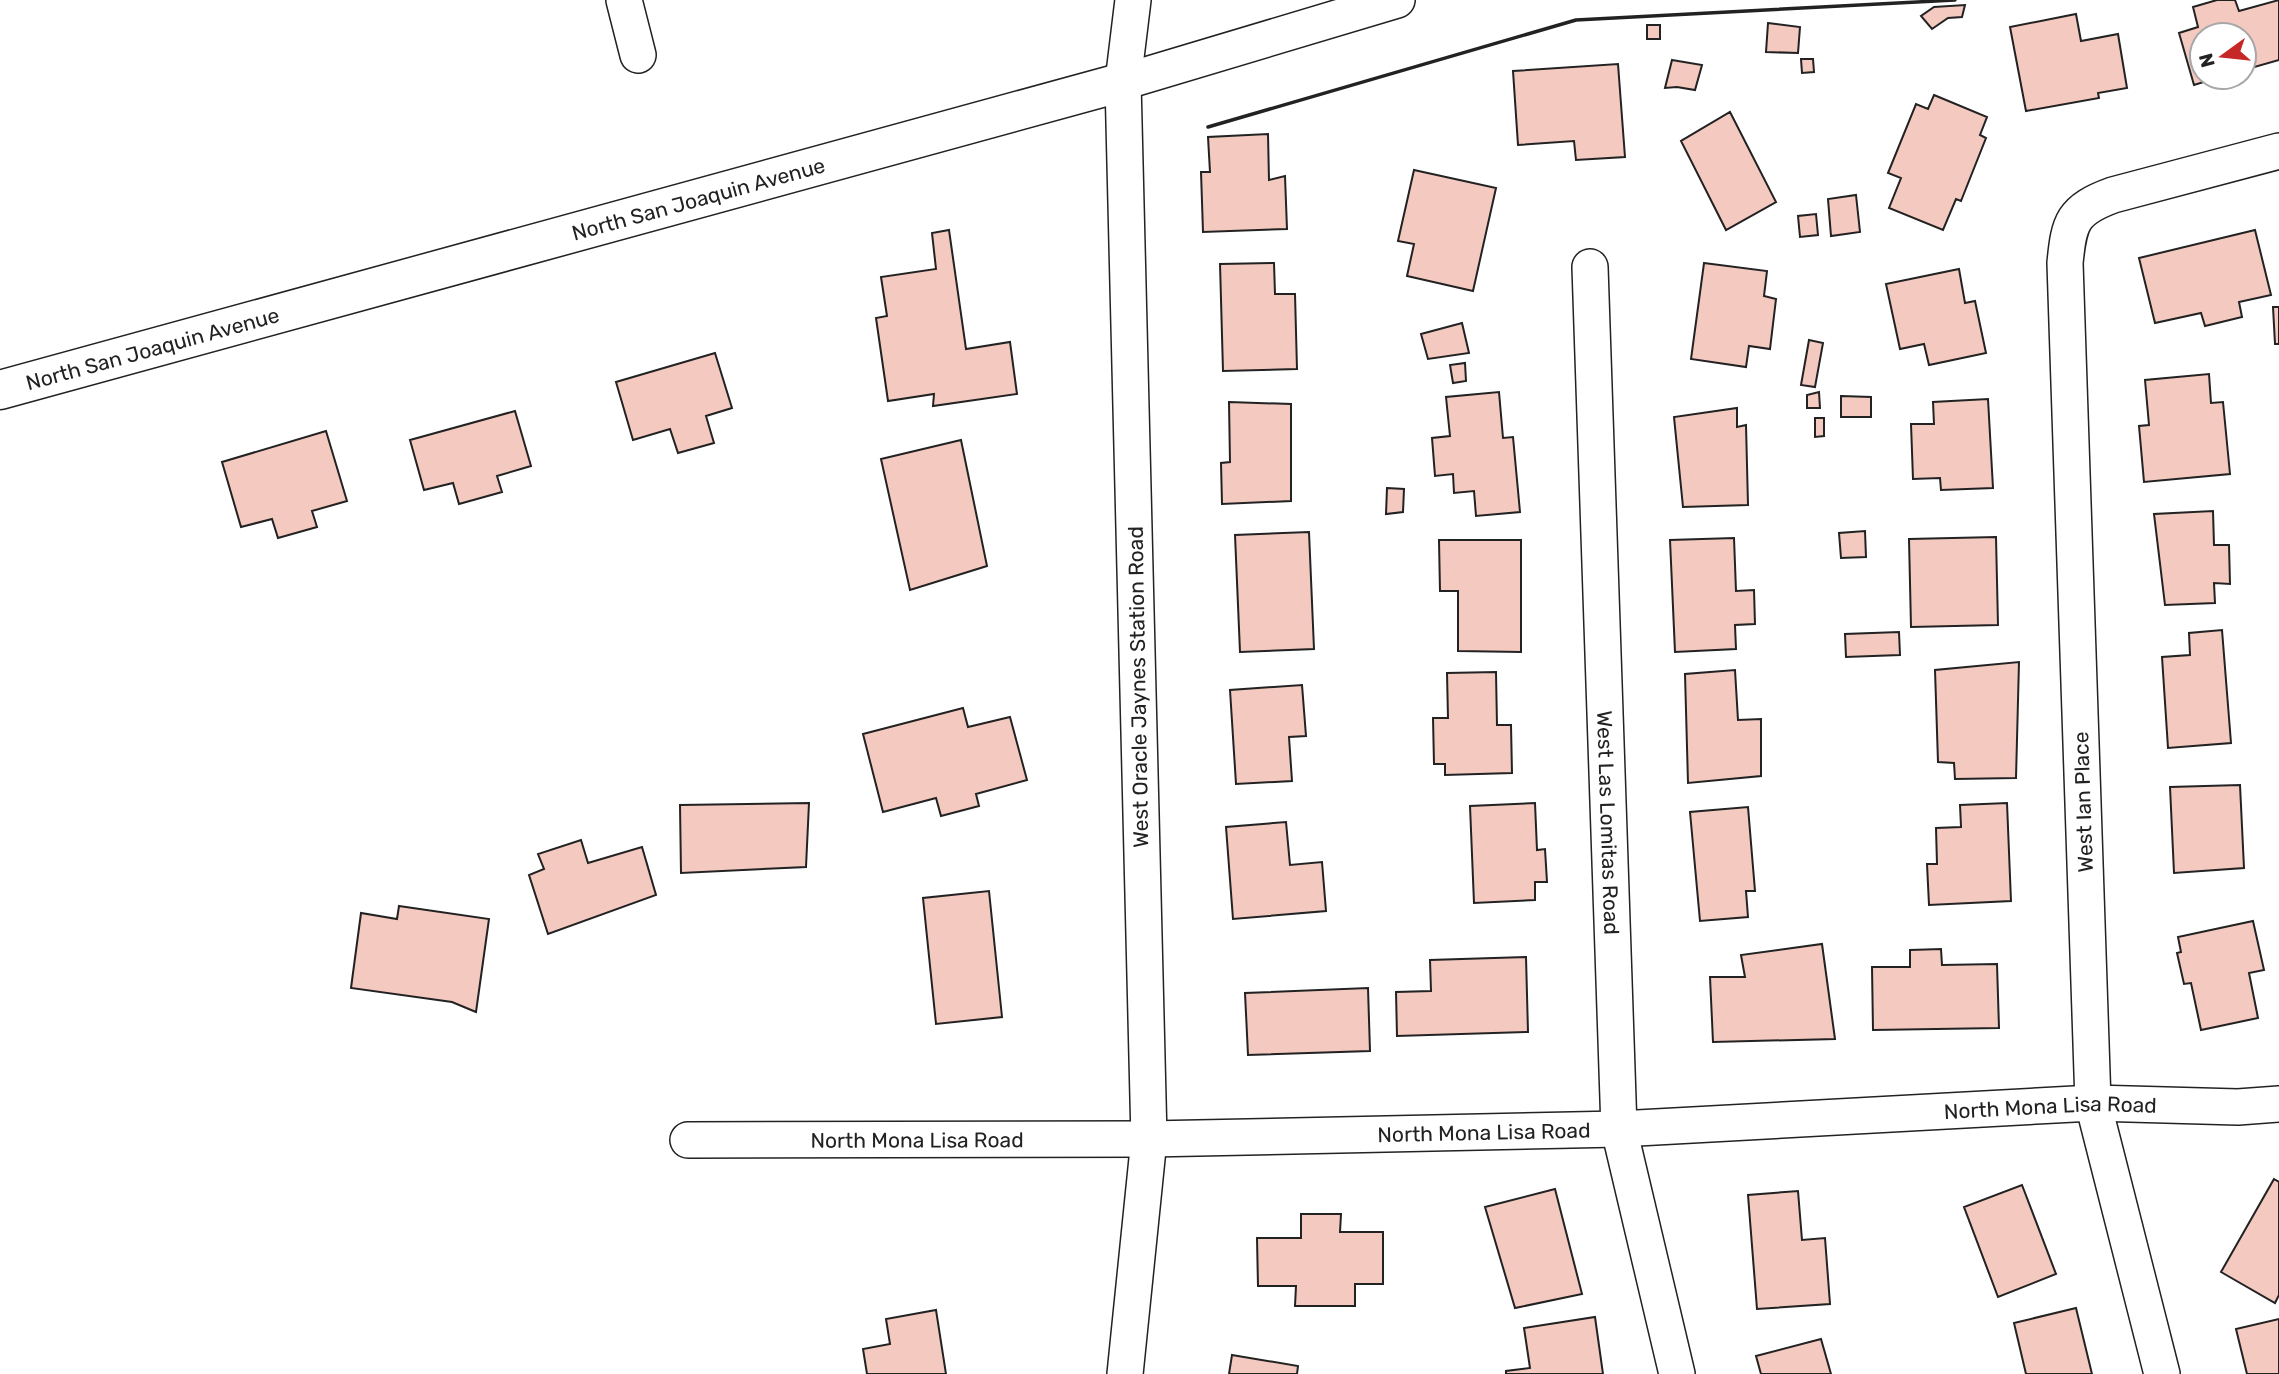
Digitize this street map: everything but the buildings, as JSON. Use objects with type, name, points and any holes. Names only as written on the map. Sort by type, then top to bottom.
[{"type":"street","points":[[624,0],[638,55]]},
{"type":"street","name":"West Oracle Jaynes Station Road","points":[[1125,1374],[1150,1139],[1123,82],[1133,0]]},
{"type":"street","name":"North San Joaquin Avenue","points":[[0,390],[1123,82],[1397,0]]},
{"type":"street","name":"West Ian Place","points":[[2162,1374],[2093,1102],[2063,217],[2113,195],[2279,151]]},
{"type":"street","name":"West Las Lomitas Road","points":[[1590,267],[1619,1129],[1677,1374]]},
{"type":"street","name":"North Mona Lisa Road","points":[[688,1140],[1150,1139],[1619,1129],[2093,1102],[2238,1107],[2279,1104]]},
{"type":"wall","points":[[1208,127],[1576,20],[1955,0]]}]
